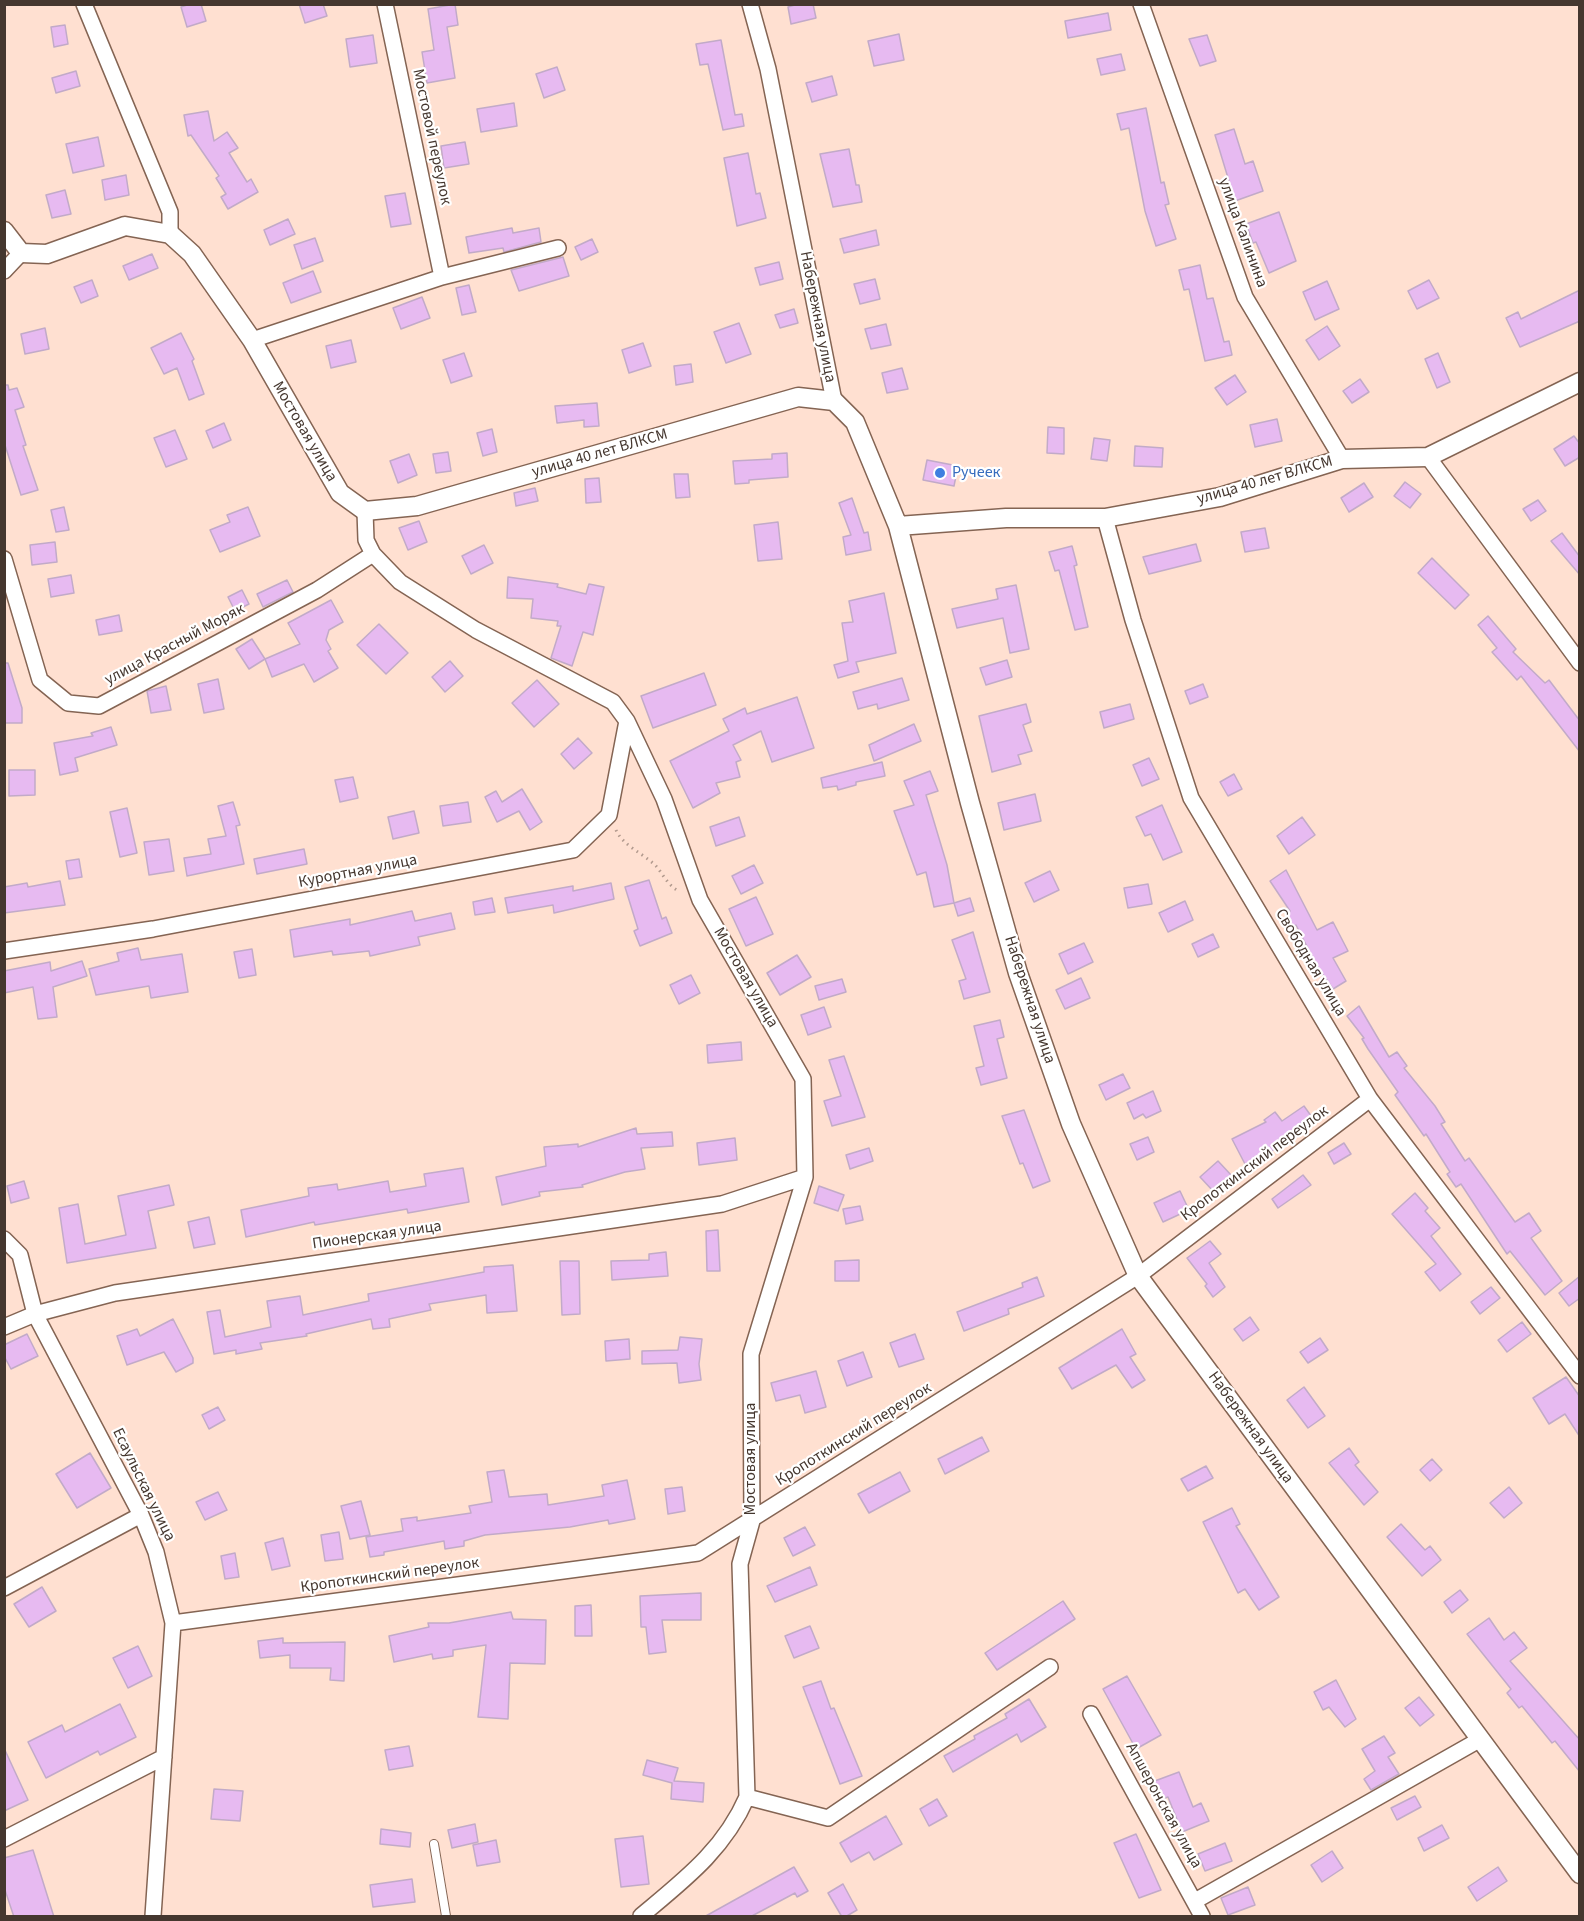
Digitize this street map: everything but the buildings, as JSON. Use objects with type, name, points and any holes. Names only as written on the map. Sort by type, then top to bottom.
[{"type":"street","points":[[4,271],[21,253],[46,254],[125,226],[170,234],[170,212],[84,4]]},
{"type":"street","name":"Мостовой переулок","points":[[385,4],[442,277]]},
{"type":"street","name":"Набережная улица","points":[[750,4],[768,69],[834,401],[855,422],[898,526],[970,803],[1018,973],[1071,1124],[1138,1276],[1580,1874]]},
{"type":"street","name":"улица Калинина","points":[[1141,4],[1153,45],[1245,297],[1342,459]]},
{"type":"street","points":[[4,231],[21,253]]},
{"type":"street","name":"Мостовая улица","points":[[170,234],[192,254],[252,340],[340,493],[365,511],[366,540],[373,554],[400,582],[476,630],[613,702],[627,721],[664,799],[700,900],[803,1079],[805,1177],[751,1354],[752,1521],[740,1564],[747,1797],[737,1821],[702,1866],[641,1917]]},
{"type":"street","points":[[252,340],[442,277],[558,248]]},
{"type":"street","name":"улица 40 лет ВЛКСМ","points":[[898,526],[1006,518],[1105,518],[1220,497],[1342,459],[1428,457],[1580,382]]},
{"type":"street","name":"улица 40 лет ВЛКСМ","points":[[365,511],[417,506],[798,397],[834,401]]},
{"type":"street","points":[[1428,457],[1580,663]]},
{"type":"street","name":"Свободная улица","points":[[1105,518],[1133,620],[1191,798],[1370,1099],[1580,1376]]},
{"type":"street","name":"улица Красный Моряк","points":[[4,559],[40,680],[68,703],[99,706],[317,590],[373,554]]},
{"type":"street","points":[[609,815],[627,721]]},
{"type":"street","name":"Курортная улица","points":[[4,951],[153,929],[573,850],[609,815]]},
{"type":"street","name":"Кропоткинский переулок","points":[[173,1623],[698,1553],[1138,1276],[1370,1099]]},
{"type":"street","name":"Пионерская улица","points":[[4,1327],[34,1314],[115,1293],[722,1204],[805,1177]]},
{"type":"street","points":[[4,1239],[20,1256],[34,1314]]},
{"type":"street","name":"Есаульская улица","points":[[34,1314],[141,1515],[156,1552],[173,1623],[153,1917]]},
{"type":"street","points":[[4,1587],[141,1515]]},
{"type":"street","points":[[747,1797],[828,1818],[1050,1667]]},
{"type":"street","name":"Апшеронская улица","points":[[1090,1714],[1202,1917]]},
{"type":"street","points":[[1195,1901],[1479,1740]]},
{"type":"street","points":[[4,1839],[164,1757]]},
{"type":"lane","points":[[434,1844],[446,1917]]},
{"type":"path","points":[[609,815],[620,838],[655,865],[674,888],[700,900]]},
{"type":"place","name":"Ручеек","points":[[940,473]]}]
